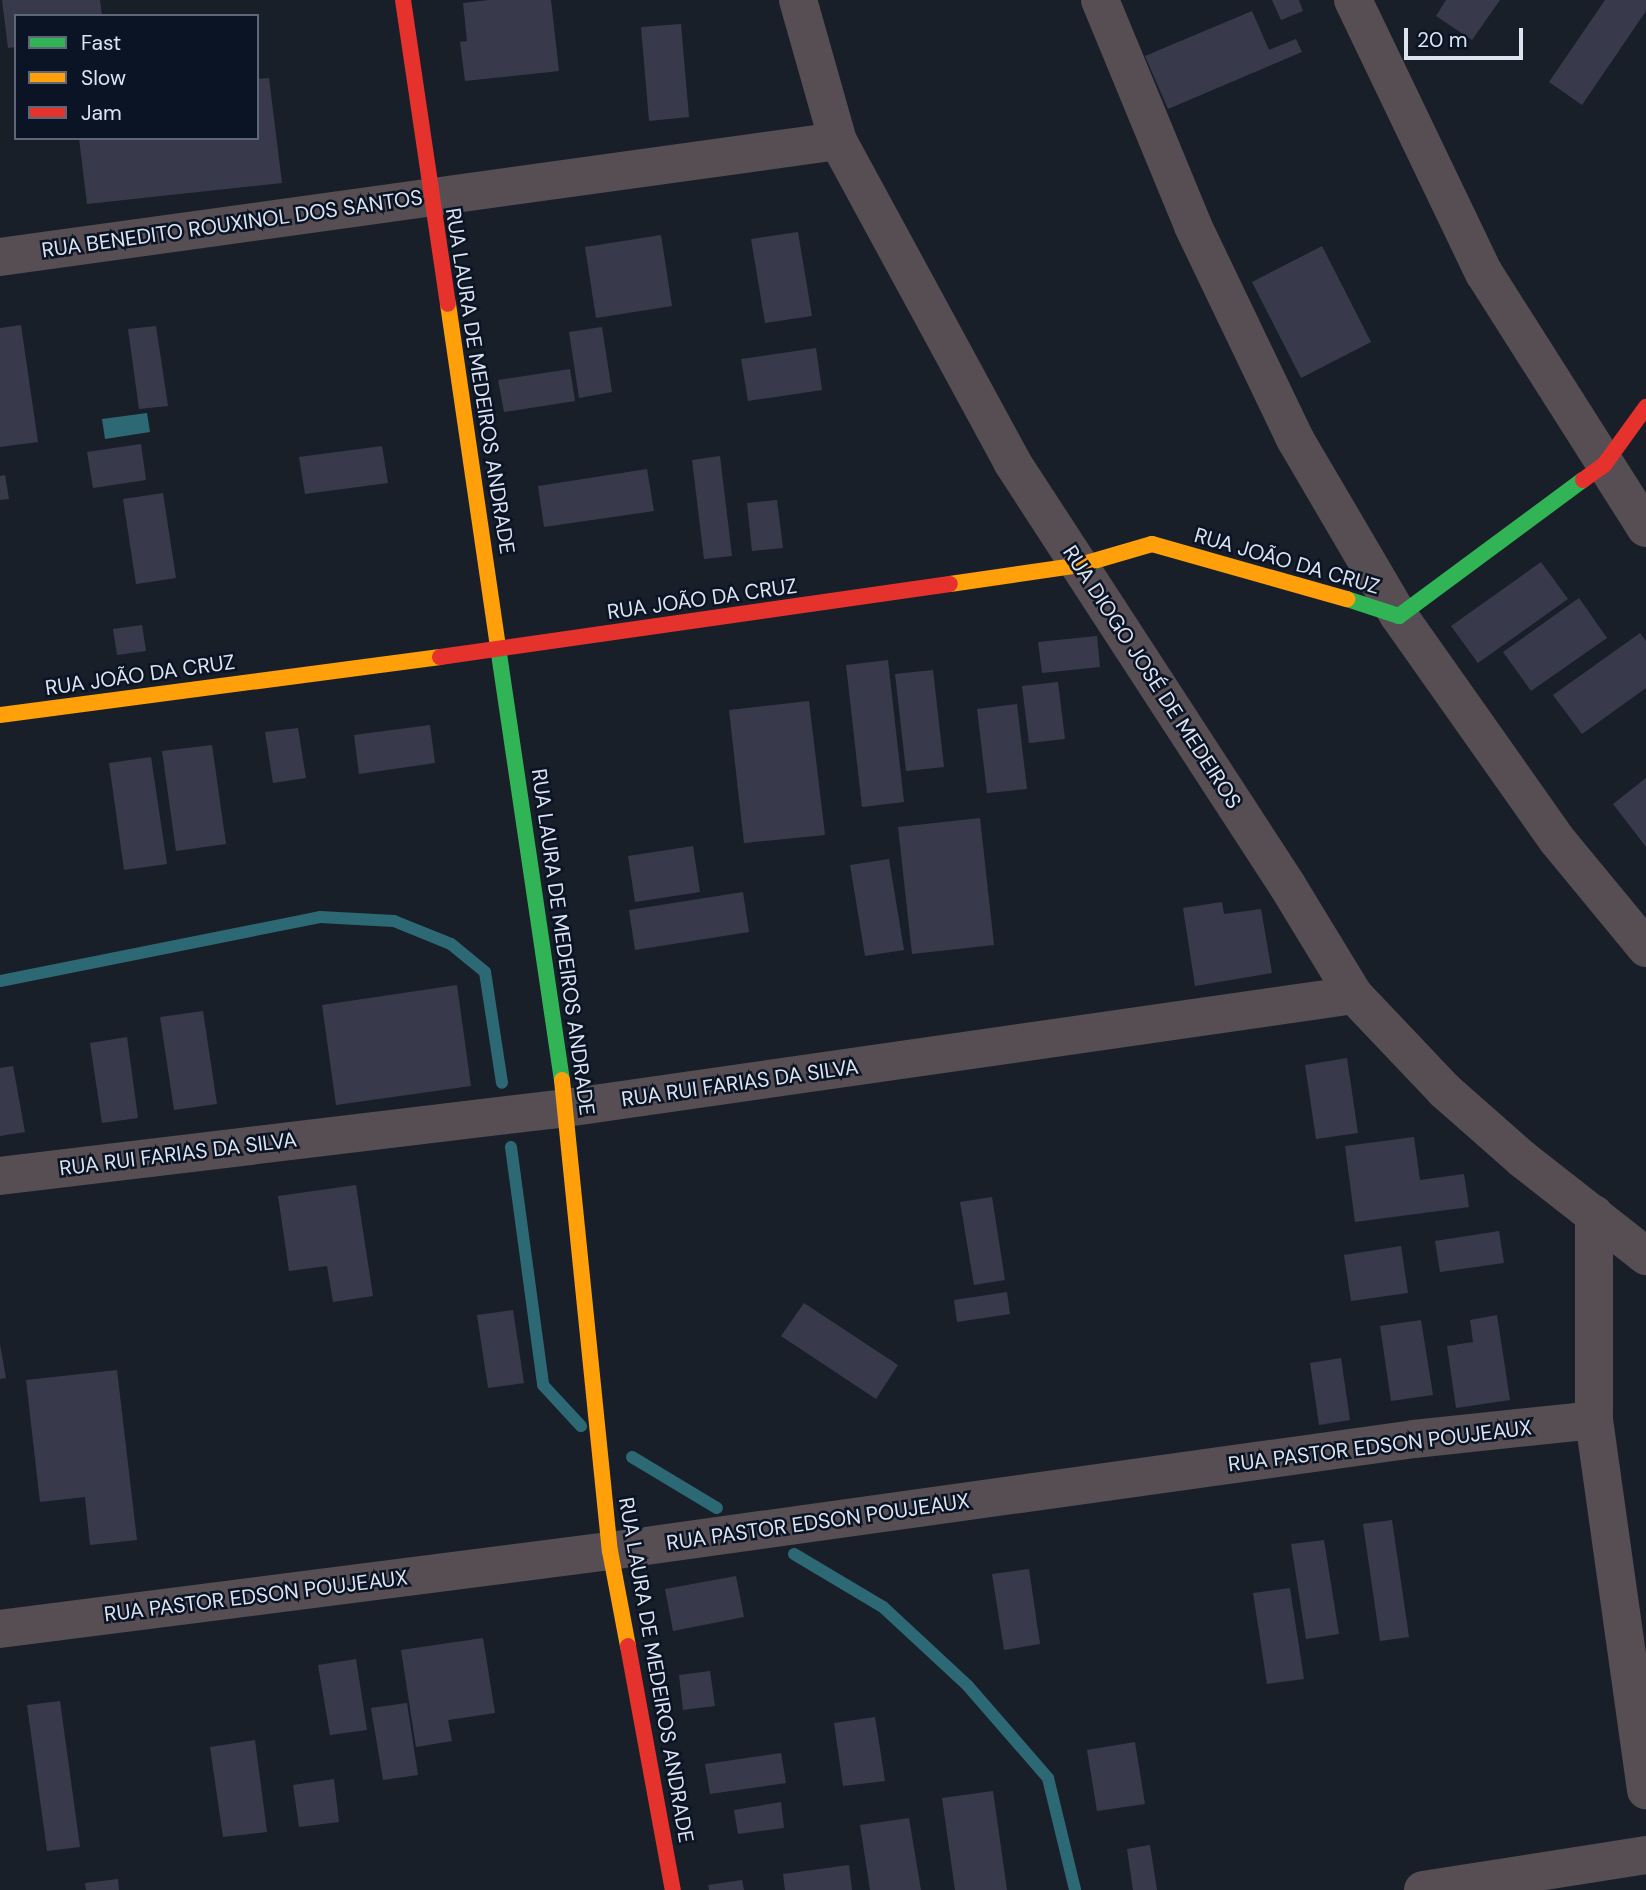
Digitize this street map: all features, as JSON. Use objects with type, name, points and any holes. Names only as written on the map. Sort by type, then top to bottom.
[{"type":"street","name":"RUA LAURA DE MEDEIROS ANDRADE","points":[[403,0],[566,1108],[610,1551],[673,1890]]},
{"type":"street","name":"RUA DIOGO JOSÉ DE MEDEIROS","points":[[798,0],[838,141],[1012,462],[1354,995],[1444,1090],[1521,1158],[1646,1256]]},
{"type":"street","points":[[1100,0],[1193,226],[1295,439],[1399,616],[1557,840],[1646,948]]},
{"type":"street","points":[[1353,0],[1484,273],[1646,528]]},
{"type":"street","name":"RUA BENEDITO ROUXINOL DOS SANTOS","points":[[0,257],[430,195],[838,141]]},
{"type":"street","points":[[1399,616],[1604,465],[1644,416]]},
{"type":"street","name":"RUA JOÃO DA CRUZ","points":[[0,715],[500,649],[1080,565],[1152,544],[1280,578],[1399,616]]},
{"type":"street","name":"RUA RUI FARIAS DA SILVA","points":[[0,1176],[566,1108],[1354,995]]},
{"type":"street","points":[[1594,1214],[1594,1420],[1646,1790]]},
{"type":"street","name":"RUA PASTOR EDSON POUJEAUX","points":[[0,1629],[610,1551],[1414,1439],[1594,1420]]},
{"type":"street","points":[[1423,1890],[1646,1855]]},
{"type":"water","points":[[147,413],[150,432],[105,439],[102,419]]},
{"type":"building","points":[[2,0],[100,0],[102,14],[14,14],[14,47],[8,48]]},
{"type":"building","points":[[489,0],[551,0],[559,71],[465,81],[460,42],[467,41],[463,3]]},
{"type":"building","points":[[1272,0],[1299,0],[1303,11],[1281,20]]},
{"type":"building","points":[[1446,0],[1500,0],[1472,40],[1436,16]]},
{"type":"building","points":[[1605,0],[1646,0],[1646,11],[1582,105],[1549,82]]},
{"type":"building","points":[[1252,11],[1269,50],[1296,39],[1302,52],[1168,109],[1145,56]]},
{"type":"building","points":[[681,24],[689,117],[649,121],[641,27]]},
{"type":"building","points":[[269,78],[282,183],[87,204],[79,140],[259,140],[259,79]]},
{"type":"building","points":[[798,232],[812,316],[765,323],[751,239]]},
{"type":"building","points":[[661,235],[672,306],[596,318],[585,247]]},
{"type":"building","points":[[1322,246],[1371,342],[1301,378],[1252,282]]},
{"type":"building","points":[[21,325],[38,442],[0,447],[0,328]]},
{"type":"building","points":[[156,326],[168,406],[139,409],[128,329]]},
{"type":"building","points":[[602,327],[612,392],[579,398],[569,332]]},
{"type":"building","points":[[816,348],[822,390],[748,401],[741,359]]},
{"type":"building","points":[[570,369],[575,401],[504,412],[498,380]]},
{"type":"building","points":[[141,444],[146,480],[93,488],[87,452]]},
{"type":"building","points":[[382,446],[388,483],[305,494],[299,457]]},
{"type":"building","points":[[720,456],[732,556],[704,559],[692,460]]},
{"type":"building","points":[[647,469],[654,511],[544,527],[538,486]]},
{"type":"building","points":[[5,475],[9,499],[0,500],[0,476]]},
{"type":"building","points":[[163,493],[176,578],[136,584],[123,499]]},
{"type":"building","points":[[777,500],[783,548],[752,551],[747,503]]},
{"type":"building","points":[[1541,562],[1568,599],[1478,663],[1451,626]]},
{"type":"building","points":[[1579,598],[1607,638],[1531,691],[1503,652]]},
{"type":"building","points":[[142,625],[146,651],[117,655],[113,629]]},
{"type":"building","points":[[1640,633],[1646,641],[1646,688],[1582,734],[1553,695]]},
{"type":"building","points":[[1097,636],[1100,667],[1042,673],[1038,642]]},
{"type":"building","points":[[888,660],[904,802],[862,807],[846,665]]},
{"type":"building","points":[[933,670],[944,767],[906,771],[895,674]]},
{"type":"building","points":[[1058,682],[1065,739],[1029,743],[1022,686]]},
{"type":"building","points":[[809,701],[825,835],[744,843],[729,710]]},
{"type":"building","points":[[1017,704],[1027,789],[987,793],[977,709]]},
{"type":"building","points":[[430,725],[435,763],[359,774],[354,735]]},
{"type":"building","points":[[298,728],[306,778],[273,783],[265,732]]},
{"type":"building","points":[[212,745],[226,844],[176,851],[162,751]]},
{"type":"building","points":[[151,757],[167,864],[124,870],[109,763]]},
{"type":"building","points":[[1646,778],[1646,847],[1613,804]]},
{"type":"building","points":[[980,818],[994,945],[912,954],[898,827]]},
{"type":"building","points":[[693,846],[700,892],[635,902],[628,856]]},
{"type":"building","points":[[889,859],[904,950],[865,956],[850,865]]},
{"type":"building","points":[[743,892],[749,932],[635,950],[629,910]]},
{"type":"building","points":[[1222,902],[1224,914],[1261,909],[1272,973],[1195,986],[1183,908]]},
{"type":"building","points":[[457,985],[471,1086],[336,1105],[322,1005]]},
{"type":"building","points":[[203,1011],[217,1104],[174,1110],[160,1017]]},
{"type":"building","points":[[127,1037],[138,1118],[102,1123],[90,1043]]},
{"type":"building","points":[[1347,1058],[1358,1133],[1316,1139],[1305,1065]]},
{"type":"building","points":[[13,1066],[25,1132],[0,1136],[0,1068]]},
{"type":"building","points":[[1414,1137],[1420,1180],[1464,1174],[1469,1207],[1355,1222],[1345,1146]]},
{"type":"building","points":[[356,1185],[373,1296],[333,1302],[327,1266],[289,1271],[278,1196]]},
{"type":"building","points":[[992,1197],[1005,1280],[974,1285],[960,1202]]},
{"type":"building","points":[[1499,1231],[1504,1263],[1440,1272],[1435,1241]]},
{"type":"building","points":[[1401,1246],[1408,1293],[1351,1301],[1344,1255]]},
{"type":"building","points":[[1007,1292],[1010,1314],[957,1322],[954,1300]]},
{"type":"building","points":[[804,1303],[898,1365],[876,1399],[781,1336]]},
{"type":"building","points":[[513,1310],[524,1383],[488,1388],[477,1315]]},
{"type":"building","points":[[1497,1315],[1510,1400],[1456,1408],[1447,1346],[1473,1342],[1470,1320]]},
{"type":"building","points":[[1421,1320],[1433,1395],[1391,1401],[1380,1326]]},
{"type":"building","points":[[0,1344],[6,1378],[0,1379]]},
{"type":"building","points":[[1341,1358],[1350,1420],[1319,1425],[1310,1363]]},
{"type":"building","points":[[117,1370],[137,1540],[90,1545],[85,1497],[40,1502],[26,1380]]},
{"type":"building","points":[[1392,1520],[1409,1637],[1380,1641],[1363,1524]]},
{"type":"building","points":[[1324,1540],[1339,1634],[1306,1639],[1291,1544]]},
{"type":"building","points":[[1029,1569],[1040,1644],[1004,1650],[992,1574]]},
{"type":"building","points":[[736,1576],[744,1617],[673,1631],[665,1589]]},
{"type":"building","points":[[1290,1588],[1304,1679],[1267,1684],[1253,1593]]},
{"type":"building","points":[[483,1638],[495,1713],[448,1720],[452,1741],[416,1747],[401,1650]]},
{"type":"building","points":[[356,1659],[367,1730],[330,1735],[318,1665]]},
{"type":"building","points":[[710,1671],[715,1706],[683,1710],[679,1675]]},
{"type":"building","points":[[60,1701],[80,1847],[47,1851],[27,1705]]},
{"type":"building","points":[[407,1703],[418,1775],[383,1780],[371,1708]]},
{"type":"building","points":[[875,1717],[885,1781],[843,1786],[834,1723]]},
{"type":"building","points":[[255,1740],[267,1832],[223,1837],[210,1747]]},
{"type":"building","points":[[1135,1742],[1145,1804],[1097,1811],[1087,1750]]},
{"type":"building","points":[[781,1753],[786,1783],[710,1794],[705,1764]]},
{"type":"building","points":[[334,1779],[339,1822],[299,1827],[293,1785]]},
{"type":"building","points":[[993,1791],[1007,1890],[955,1890],[942,1798]]},
{"type":"building","points":[[781,1802],[784,1828],[738,1834],[734,1810]]},
{"type":"building","points":[[909,1818],[921,1890],[870,1890],[860,1825]]},
{"type":"building","points":[[1150,1845],[1157,1890],[1133,1890],[1127,1849]]},
{"type":"building","points":[[849,1865],[852,1890],[785,1890],[783,1874]]},
{"type":"building","points":[[118,1879],[119,1890],[86,1890],[85,1883]]},
{"type":"building","points":[[742,1880],[744,1890],[709,1890],[708,1885]]},
{"type":"waterway","points":[[0,981],[320,917],[394,921],[451,944],[485,972],[502,1083]]},
{"type":"waterway","points":[[511,1147],[543,1385],[581,1426]]},
{"type":"waterway","points":[[632,1457],[717,1508]]},
{"type":"waterway","points":[[794,1554],[883,1607],[968,1686],[1048,1778],[1075,1890]]},
{"type":"traffic: fast","points":[[1347,599],[1399,616],[1583,480]]},
{"type":"traffic: fast","points":[[498,647],[562,1080]]},
{"type":"traffic: slow","points":[[448,304],[498,647]]},
{"type":"traffic: slow","points":[[950,584],[1080,565],[1152,544],[1347,599]]},
{"type":"traffic: slow","points":[[0,715],[440,657]]},
{"type":"traffic: slow","points":[[562,1080],[610,1551],[628,1646]]},
{"type":"traffic: jam","points":[[403,0],[448,304]]},
{"type":"traffic: jam","points":[[1583,480],[1604,465],[1646,407]]},
{"type":"traffic: jam","points":[[440,657],[950,584]]},
{"type":"traffic: jam","points":[[628,1646],[673,1890]]}]
